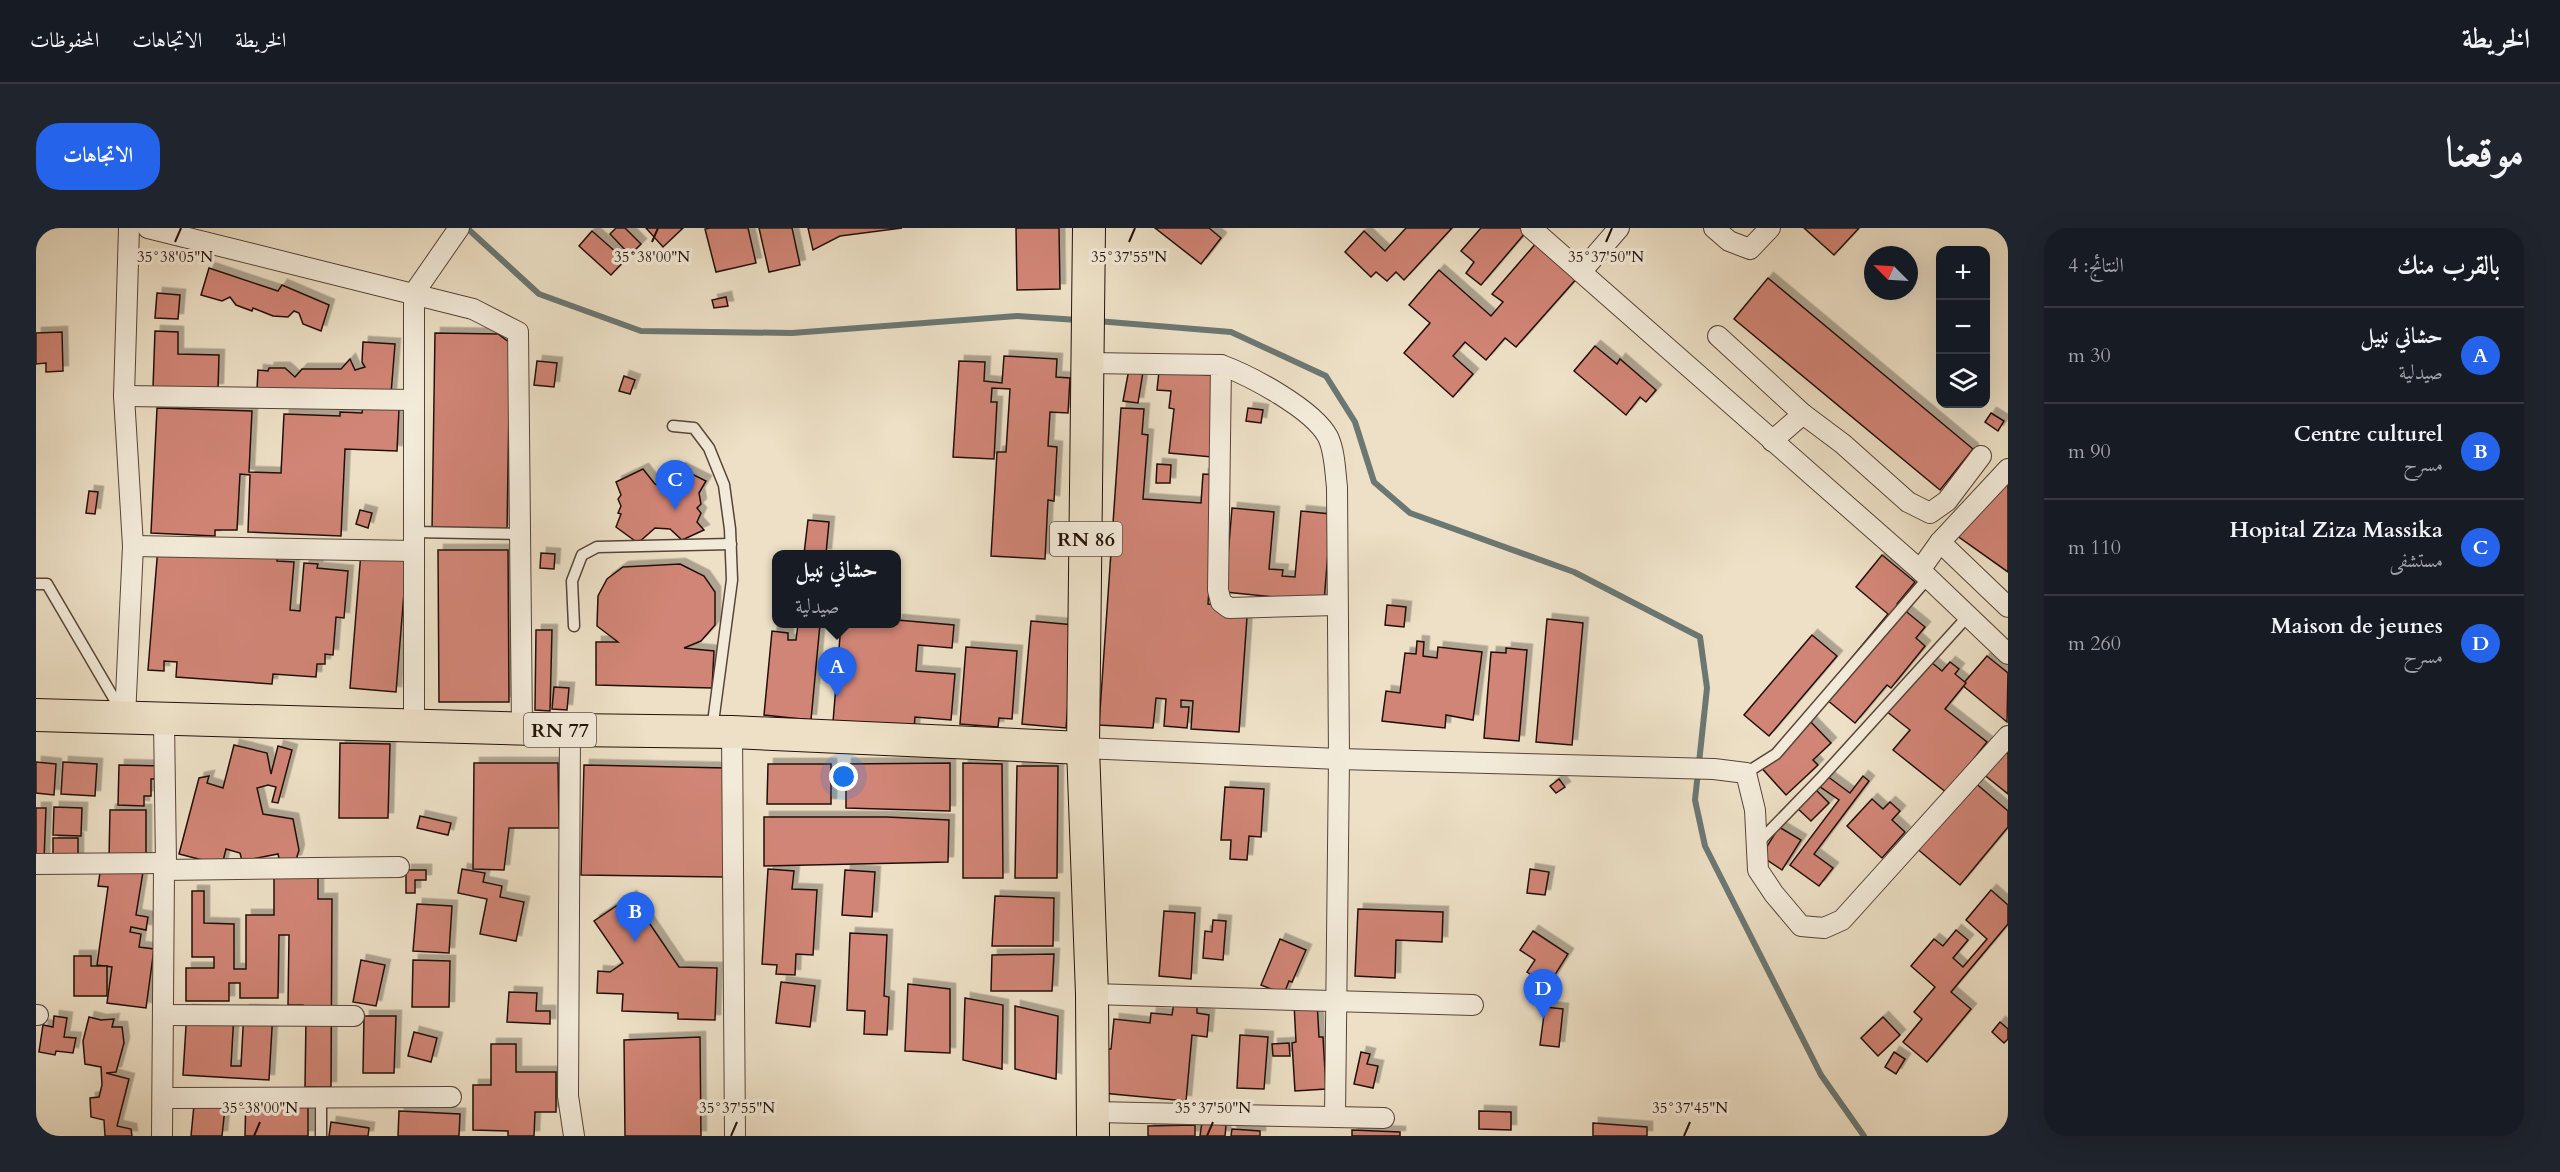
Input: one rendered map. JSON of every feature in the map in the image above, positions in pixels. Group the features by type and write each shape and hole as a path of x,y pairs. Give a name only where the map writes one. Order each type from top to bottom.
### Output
{"main road":[{"name":"RN 86","path":"1089,228 1083,748 1092,994 1093,1124"},
{"name":"RN 77","path":"36,716 722,732 1083,748"}],"street":[{"path":"125,717 133,546 124,396 129,228"},
{"path":"148,228 473,309 518,332 522,729"},
{"path":"1531,228 1924,574 2008,654"},
{"path":"1581,272 1619,228"},
{"path":"1714,228 1729,241 1750,249 1770,228"},
{"path":"414,726 414,293 456,232"},
{"path":"1718,336 1803,414 1843,444 1908,502 1930,513 1947,501 1981,456"},
{"path":"1089,363 1221,365 1248,375 1312,417 1328,437 1334,458 1337,487 1336,604 1339,759 1334,1001 1335,1117"},
{"path":"1221,365 1218,590 1221,602 1228,608 1336,604"},
{"path":"124,396 414,400"},
{"path":"1772,441 1803,414"},
{"path":"1924,574 1940,542 2008,469"},
{"path":"133,546 414,542"},
{"path":"1940,542 2007,604 1974,621"},
{"path":"162,1136 164,720"},
{"path":"570,730 568,1096 574,1136"},
{"path":"722,732 735,1136"},
{"path":"1083,748 1339,759 1667,767 1746,773 1755,810 1758,870 1774,894 1801,926 1824,928 1842,920 2008,736"},
{"path":"36,864 165,867 399,867"},
{"path":"1092,994 1473,1005"},
{"path":"163,1015 354,1016"},
{"path":"163,1098 451,1097"},
{"path":"1093,1124 1335,1117 1384,1118"}],"lane":[{"path":"673,426 694,428 709,448 724,485 731,544 732,580 722,732"},
{"path":"414,542 520,534"},
{"path":"574,626 572,581 582,555 597,547 731,544"},
{"path":"1746,773 1776,753 1924,574"},
{"path":"36,584 47,584 125,717"},
{"path":"1756,845 1974,621"},
{"path":"321,1096 321,1136"}],"building":[{"path":"616,228 625,228 641,244 630,255 610,234"},
{"path":"646,228 683,228 663,247"},
{"path":"748,228 756,263 716,272 705,229"},
{"path":"759,228 792,228 800,265 769,272"},
{"path":"808,228 902,228 840,236 813,250"},
{"path":"1016,228 1059,228 1060,289 1017,290"},
{"path":"1155,228 1209,228 1221,238 1201,264"},
{"path":"1406,228 1452,228 1404,280 1396,272 1387,281 1376,272 1371,277 1345,252 1364,231 1385,251"},
{"path":"1481,228 1521,228 1526,232 1481,285 1466,273 1474,262 1461,251"},
{"path":"1804,228 1859,228 1834,255"},
{"path":"592,231 625,260 611,275 579,246"},
{"path":"1538,241 1578,277 1516,347 1505,338 1486,360 1465,342 1453,356 1473,374 1453,397 1404,353 1430,323 1409,305 1439,270 1491,316 1503,302 1492,294"},
{"path":"209,268 278,291 282,285 329,305 321,331 303,324 299,313 294,311 288,317 273,316 253,308 252,311 236,305 230,297 222,301 201,295"},
{"path":"1768,278 1973,449 1940,490 1734,319"},
{"path":"157,293 180,295 178,319 155,318"},
{"path":"726,297 728,306 714,308 712,300"},
{"path":"155,331 178,332 178,354 219,355 218,389 153,388"},
{"path":"62,332 63,371 46,372 46,363 36,364 36,333"},
{"path":"435,333 498,334 510,343 507,531 432,530"},
{"path":"363,342 395,344 391,394 257,390 258,370 285,368 295,377 302,369 341,369 350,359 355,370 365,367 362,362"},
{"path":"1595,346 1617,364 1620,359 1656,390 1646,402 1640,397 1626,415 1574,371"},
{"path":"1004,356 1057,359 1056,377 1070,378 1068,413 1050,412 1048,446 1057,447 1054,501 1048,500 1045,559 991,556 997,452 1006,452 1010,389 992,388 991,402 997,402 994,459 953,457 959,361 985,362 984,381 1002,383"},
{"path":"537,361 557,363 554,387 534,385"},
{"path":"1129,369 1143,372 1138,403 1123,401"},
{"path":"1159,371 1220,376 1212,457 1169,453 1174,409 1169,408 1171,391 1157,390"},
{"path":"624,376 635,380 630,394 619,391"},
{"path":"363,407 399,409 397,451 345,449 341,536 248,532 250,475 240,474 237,530 215,530 215,536 151,533 157,408 252,411 249,472 281,473 284,414 340,416 340,412 362,413"},
{"path":"1121,408 1144,409 1142,434 1148,435 1143,499 1201,503 1203,474 1217,475 1208,604 1230,606 1229,616 1247,617 1239,732 1191,729 1193,701 1181,700 1181,707 1189,707 1187,728 1164,726 1166,699 1156,698 1153,728 1099,725"},
{"path":"1248,408 1263,410 1261,423 1246,421"},
{"path":"1991,413 2004,421 1998,431 1985,422"},
{"path":"2008,461 2008,572 1956,535"},
{"path":"1157,464 1171,465 1170,483 1156,483"},
{"path":"680,468 706,481 699,493 701,504 697,508 701,513 697,522 704,530 682,540 670,529 655,528 638,543 616,527 621,514 618,513 621,506 618,499 621,495 616,482 643,469 655,484 667,488"},
{"path":"89,491 98,492 95,514 86,513"},
{"path":"1232,508 1274,512 1269,569 1283,570 1282,576 1295,577 1301,511 1331,514 1324,602 1225,592"},
{"path":"360,510 372,513 368,528 356,524"},
{"path":"808,520 829,522 826,550 804,550"},
{"path":"158,547 277,556 277,561 294,562 290,610 300,611 304,563 318,564 317,568 348,571 344,618 336,617 333,655 325,654 325,664 317,664 316,677 273,674 272,684 176,677 177,662 164,661 164,671 148,670"},
{"path":"438,550 508,550 509,702 439,702"},
{"path":"361,552 407,555 396,692 350,688"},
{"path":"541,553 555,554 554,569 540,568"},
{"path":"1882,555 1915,582 1897,604 1925,627 1916,638 1925,646 1891,688 1887,685 1855,723 1821,695 1888,614 1856,587"},
{"path":"680,564 704,576 715,592 715,625 701,641 684,648 714,651 712,688 596,685 596,642 618,642 597,626 598,596 607,579 623,567"},
{"path":"1387,605 1406,607 1404,627 1385,625"},
{"path":"1547,619 1583,623 1572,745 1536,742"},
{"path":"901,620 954,625 952,648 918,645 916,671 955,674 951,720 915,717 914,729 833,722 841,628 901,628"},
{"path":"1031,621 1075,625 1066,728 1022,724"},
{"path":"798,628 820,628 811,720 764,715 772,631 788,633 788,640 796,640"},
{"path":"536,630 552,630 550,711 535,710"},
{"path":"1812,635 1837,656 1769,736 1744,715"},
{"path":"1417,641 1424,642 1423,656 1437,658 1438,647 1482,652 1473,720 1446,715 1445,728 1382,721 1386,691 1400,693 1405,653 1416,654"},
{"path":"966,647 1017,651 1012,719 999,718 998,727 960,724"},
{"path":"1506,648 1527,650 1519,741 1484,738 1491,652 1506,653"},
{"path":"1987,656 2008,673 2007,722 1962,685"},
{"path":"1931,662 1942,671 1950,662 1959,669 1955,674 1966,683 1945,709 1987,742 1947,793 1893,750 1910,730 1886,711"},
{"path":"554,687 569,688 567,710 552,709"},
{"path":"1807,718 1831,743 1813,760 1818,765 1786,795 1758,764"},
{"path":"340,743 390,744 388,818 339,818"},
{"path":"234,745 267,753 271,774 278,746 292,750 278,803 272,802 276,787 268,785 257,788 263,814 293,819 299,850 296,860 280,863 278,854 242,861 240,853 226,849 222,865 179,854 199,778 209,776 207,783 223,788"},
{"path":"1997,745 2008,754 2008,794 1977,769"},
{"path":"36,762 56,764 54,795 36,793"},
{"path":"63,762 97,764 95,796 61,794"},
{"path":"474,763 558,763 559,828 509,828 504,870 473,869"},
{"path":"950,763 950,811 846,808 846,764"},
{"path":"963,763 1002,764 1003,878 963,878"},
{"path":"768,764 831,764 831,804 767,804"},
{"path":"119,765 162,766 162,779 151,779 151,796 144,796 144,806 118,805"},
{"path":"584,765 726,768 724,877 581,875"},
{"path":"1017,766 1058,766 1057,878 1015,878"},
{"path":"1827,776 1850,793 1863,776 1869,781 1814,854 1833,868 1819,886 1790,865 1839,800 1819,786"},
{"path":"1559,779 1565,787 1556,793 1550,786"},
{"path":"1973,781 2008,811 2008,827 1960,885 1915,847"},
{"path":"1225,787 1264,789 1261,837 1249,836 1247,860 1230,859 1231,840 1221,840"},
{"path":"1813,787 1829,803 1811,821 1795,806"},
{"path":"1872,799 1883,809 1890,802 1900,811 1892,820 1905,832 1882,858 1847,826"},
{"path":"54,807 82,808 81,836 53,835"},
{"path":"36,808 46,808 44,860 36,859"},
{"path":"110,810 146,810 146,860 109,859"},
{"path":"420,816 451,823 448,835 417,828"},
{"path":"764,817 887,817 949,820 948,862 764,866"},
{"path":"1779,827 1801,840 1782,870 1761,856"},
{"path":"53,838 78,838 78,862 53,862"},
{"path":"101,866 143,872 136,915 148,917 146,930 131,927 130,932 141,934 139,947 154,949 146,1008 107,1003 112,967 97,965 108,887 98,886"},
{"path":"462,869 485,873 483,882 502,886 500,897 524,902 516,941 480,934 487,899 458,893"},
{"path":"768,869 794,871 792,889 817,890 813,955 796,954 795,975 776,974 777,965 762,964"},
{"path":"1530,869 1549,872 1545,895 1527,893"},
{"path":"406,870 426,870 426,880 415,880 415,893 406,893"},
{"path":"845,870 875,872 872,917 842,915"},
{"path":"274,871 318,871 318,899 332,899 331,1087 305,1087 306,1018 303,1018 303,1005 288,1005 289,935 279,935 278,998 240,998 240,983 229,983 229,1001 186,1001 186,968 214,968 214,957 192,957 192,891 204,891 204,923 234,924 234,969 246,969 246,915 274,915"},
{"path":"1991,890 2008,905 2008,924 1951,992 1971,1009 1927,1062 1903,1042 1922,1019 1914,1012 1935,987 1911,966 1934,939 1943,946 1956,930 1968,940 1953,958 1963,967 1987,939 1966,920"},
{"path":"631,896 679,967 717,968 715,1020 678,1019 678,1013 622,1011 623,994 597,993 598,971 610,972 623,963 594,921"},
{"path":"995,896 1054,898 1053,946 992,946"},
{"path":"417,904 452,906 449,953 413,951"},
{"path":"1358,909 1443,912 1442,942 1396,940 1395,978 1355,976"},
{"path":"1164,911 1195,913 1191,979 1159,976"},
{"path":"1213,920 1226,921 1223,960 1203,958 1205,931 1212,932"},
{"path":"1533,931 1568,954 1548,986 1527,972 1535,960 1520,950"},
{"path":"850,933 887,935 884,996 889,997 887,1035 864,1034 865,1011 847,1010"},
{"path":"1280,939 1306,950 1284,994 1261,985"},
{"path":"1054,954 1052,991 991,991 992,955"},
{"path":"74,956 91,956 91,966 107,966 107,996 74,996"},
{"path":"361,960 385,965 376,1006 353,1002"},
{"path":"413,960 450,961 449,1007 412,1007"},
{"path":"781,982 815,986 810,1027 776,1023"},
{"path":"908,984 950,989 950,1053 905,1051"},
{"path":"509,992 537,993 536,1011 550,1011 550,1024 507,1022"},
{"path":"965,998 1003,1005 1002,1069 963,1060"},
{"path":"1317,1001 1319,1037 1323,1037 1326,1089 1295,1091 1292,1043 1296,1042 1294,1003"},
{"path":"1174,1002 1197,1004 1197,1013 1209,1015 1207,1037 1192,1035 1186,1101 1102,1093 1107,1049 1111,1049 1114,1019 1150,1023 1151,1013 1172,1015"},
{"path":"1015,1006 1058,1016 1056,1079 1015,1069"},
{"path":"1545,1007 1563,1009 1559,1047 1540,1045"},
{"path":"187,1010 234,1013 231,1066 241,1066 244,1010 273,1011 269,1080 183,1075"},
{"path":"54,1016 67,1018 64,1037 76,1038 73,1053 56,1051 55,1055 39,1052 43,1025 53,1027"},
{"path":"364,1016 396,1016 394,1073 363,1073"},
{"path":"89,1017 101,1020 114,1019 112,1027 122,1027 124,1043 116,1072 106,1073 129,1079 117,1126 131,1129 132,1136 105,1136 104,1120 91,1117 90,1098 99,1097 102,1085 101,1067 85,1064 83,1041"},
{"path":"1883,1017 1900,1035 1878,1056 1861,1038"},
{"path":"2000,1022 2008,1029 2008,1039 2004,1043 1992,1032"},
{"path":"414,1032 437,1038 431,1062 408,1056"},
{"path":"1240,1035 1268,1037 1264,1089 1237,1088"},
{"path":"700,1037 701,1136 625,1136 624,1040"},
{"path":"1289,1043 1290,1056 1273,1056 1272,1044"},
{"path":"491,1044 516,1044 516,1072 556,1072 556,1112 535,1112 534,1136 508,1136 508,1131 473,1130 473,1085 491,1085"},
{"path":"1361,1052 1370,1054 1367,1064 1378,1066 1373,1088 1354,1084"},
{"path":"1894,1052 1905,1059 1896,1074 1885,1067"},
{"path":"246,1095 308,1096 308,1136 245,1136"},
{"path":"194,1105 225,1108 222,1136 191,1136"},
{"path":"399,1111 460,1114 459,1136 398,1136"},
{"path":"1479,1111 1511,1112 1511,1130 1479,1129"},
{"path":"331,1122 369,1128 368,1136 329,1136"},
{"path":"1202,1122 1226,1125 1225,1136 1200,1136"},
{"path":"1593,1123 1647,1127 1647,1136 1593,1136"},
{"path":"1195,1125 1195,1136 1148,1136 1148,1126"},
{"path":"1232,1129 1260,1131 1260,1136 1231,1136"},
{"path":"1352,1130 1400,1132 1400,1136 1352,1136"}],"waterway":[{"path":"467,228 539,294 641,331 792,333 1017,316 1078,320"},
{"path":"1097,321 1231,332 1326,376 1355,422 1374,482 1410,513 1574,572 1700,637 1707,688 1695,800 1705,846 1821,1075 1864,1136"}],"place":[{"name":"Hopital Ziza Massika","path":"675,510"},
{"name":"حشاني نبيل","path":"837,697"},
{"name":"Centre culturel","path":"635,942"},
{"name":"Maison de jeunes","path":"1543,1019"}]}
